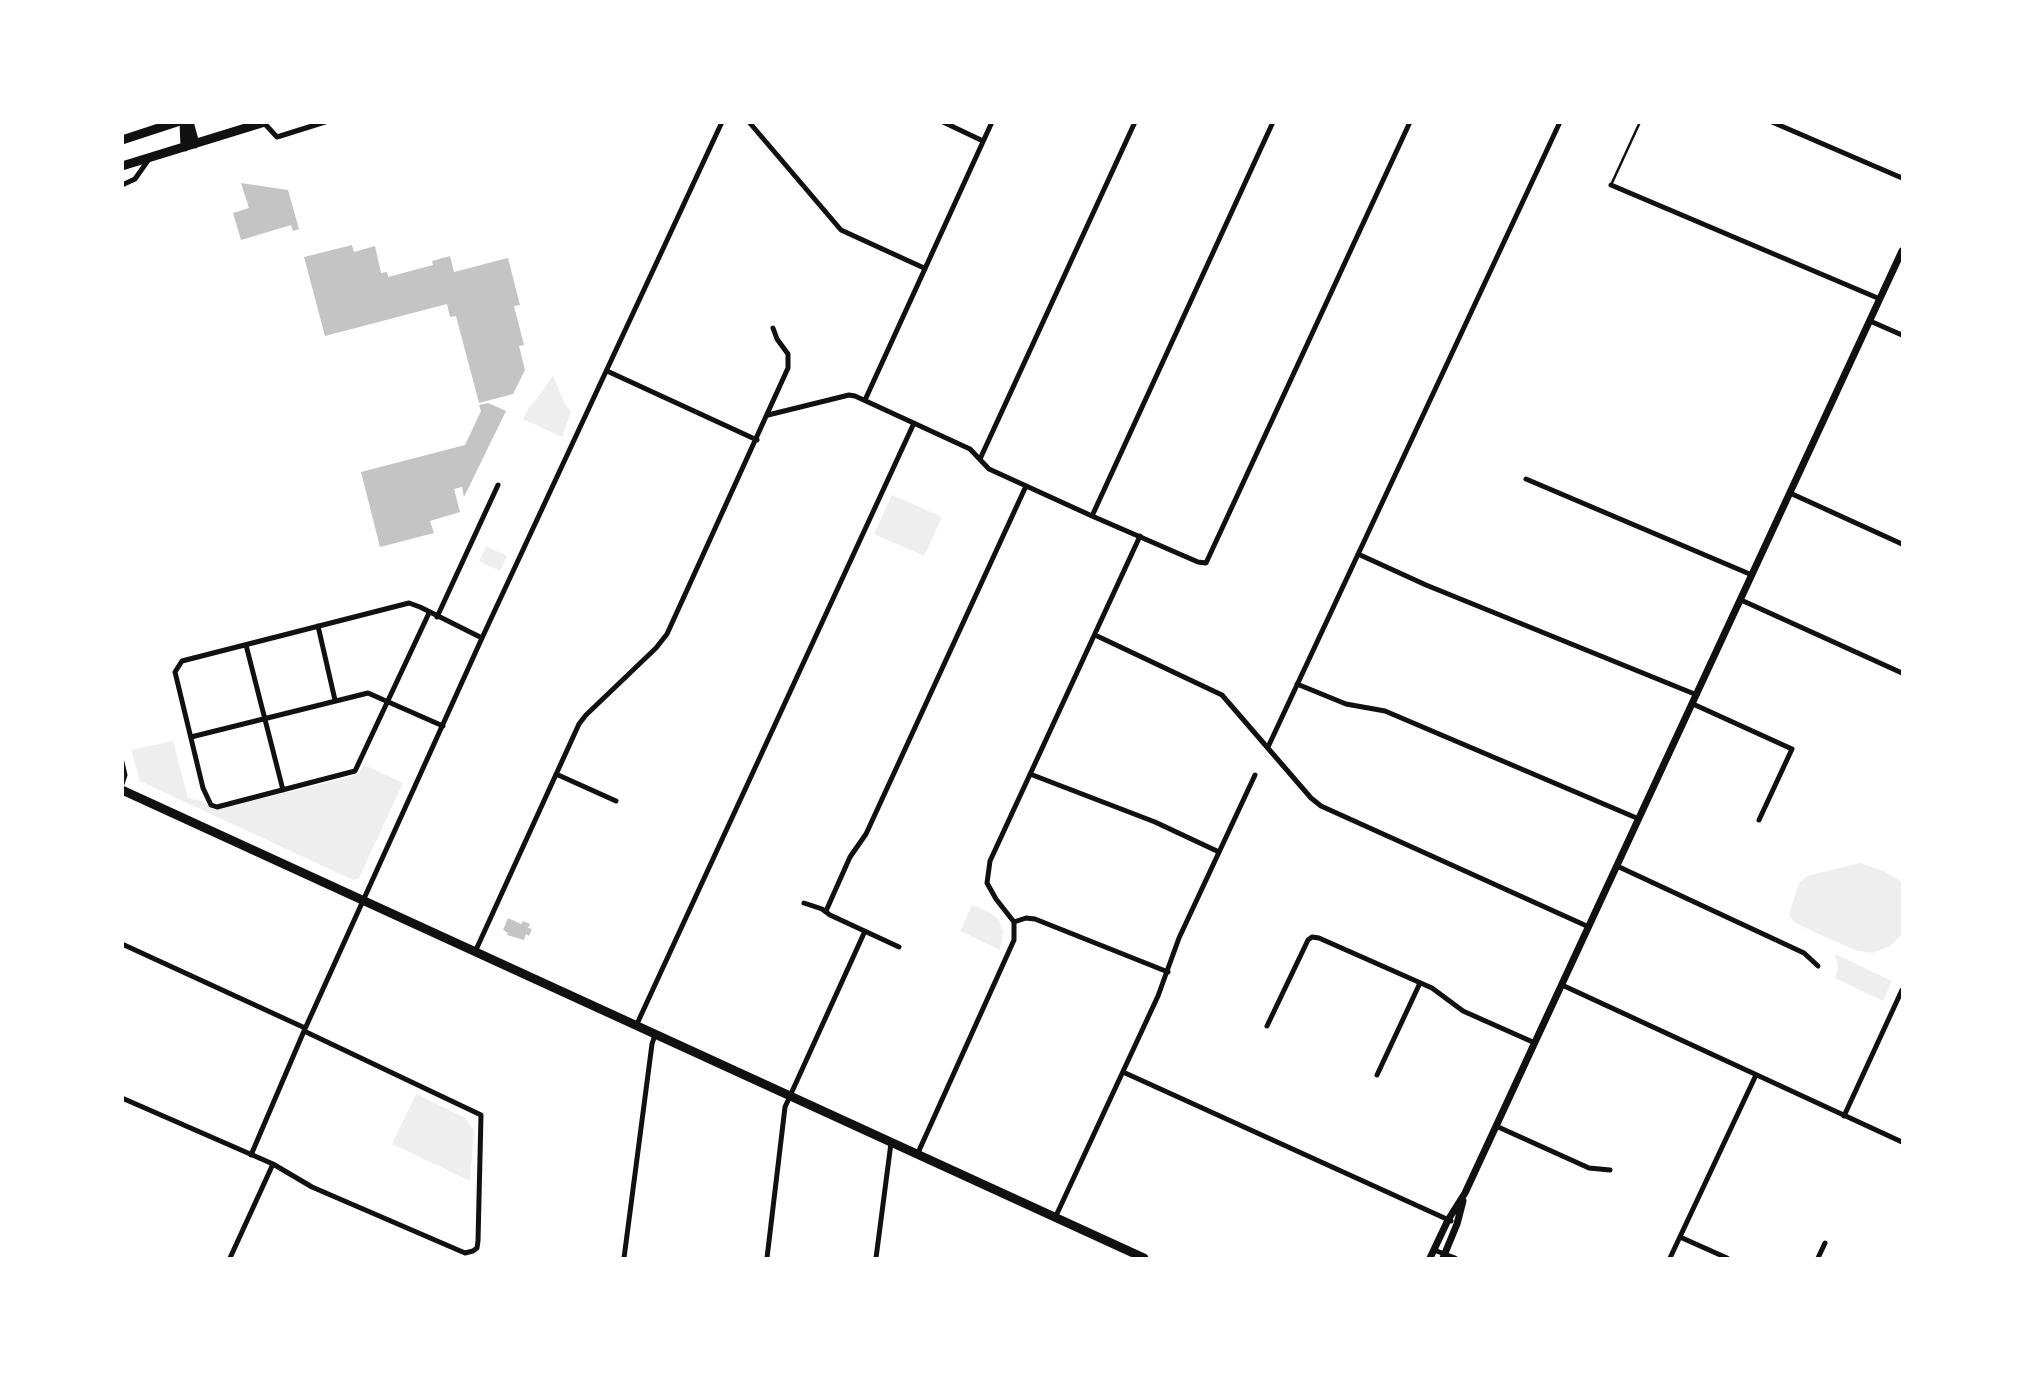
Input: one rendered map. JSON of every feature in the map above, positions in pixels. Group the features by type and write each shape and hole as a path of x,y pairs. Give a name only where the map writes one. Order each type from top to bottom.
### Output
{"highway":[{"path":"122,140 177,122"},
{"path":"187,122 195,144"},
{"path":"185,147 187,122"},
{"path":"122,166 265,123"},
{"path":"126,792 1144,1258"}],"main road":[{"path":"1430,1258 1448,1220 1465,1193 1902,251"},
{"path":"1444,1256 1457,1224 1465,1193"}],"street":[{"path":"265,123 277,137 324,122"},
{"path":"251,1155 304,1029 482,638 722,122"},
{"path":"749,122 841,230 924,268"},
{"path":"943,122 984,141"},
{"path":"865,400 992,122"},
{"path":"980,459 1135,122"},
{"path":"1092,516 1273,122"},
{"path":"768,415 849,395 865,400 970,449 989,469 1092,516 1206,563 1410,122"},
{"path":"1268,747 1560,122"},
{"path":"1773,122 1902,178"},
{"path":"122,185 135,179 151,157"},
{"path":"1611,185 1880,299"},
{"path":"1870,321 1902,335"},
{"path":"475,952 582,719 664,639 790,363 788,354 773,328"},
{"path":"607,370 757,440"},
{"path":"636,1026 914,423"},
{"path":"1526,479 1752,575"},
{"path":"438,617 498,485"},
{"path":"826,911 850,857 866,834 1026,486"},
{"path":"1790,493 1902,544"},
{"path":"917,1155 1015,935 1014,922 989,888 987,874 990,861 1140,536"},
{"path":"1358,554 1426,585 1697,695"},
{"path":"1741,600 1902,673"},
{"path":"429,613 355,771 217,807 208,802 175,672 182,661 409,603 482,638"},
{"path":"318,626 335,701"},
{"path":"1095,635 1222,695 1311,799 1321,806 1589,927"},
{"path":"246,645 283,790"},
{"path":"1297,684 1346,704 1385,711 1639,819"},
{"path":"191,737 368,693 443,726"},
{"path":"1693,704 1792,749 1759,820"},
{"path":"122,762 125,772 122,784"},
{"path":"556,774 616,801"},
{"path":"1030,774 1155,822 1219,852"},
{"path":"1055,1219 1168,972 1179,938 1255,775"},
{"path":"1617,866 1804,953 1818,966"},
{"path":"804,903 899,947"},
{"path":"1014,922 1026,918 1035,919 1168,972"},
{"path":"767,1258 784,1110 865,931"},
{"path":"1267,1026 1308,940 1312,937 1432,988 1463,1011 1535,1043"},
{"path":"122,944 481,1115 477,1248 465,1252 312,1187 273,1164 122,1098"},
{"path":"1377,1075 1420,983"},
{"path":"1562,985 1902,1142"},
{"path":"1844,1115 1902,990"},
{"path":"624,1258 655,1035"},
{"path":"1123,1072 1457,1224"},
{"path":"1670,1258 1756,1075"},
{"path":"1496,1126 1589,1168 1610,1170"},
{"path":"876,1258 891,1143"},
{"path":"230,1258 273,1164"},
{"path":"1680,1237 1727,1258"},
{"path":"1818,1258 1825,1243"},
{"path":"1434,1250 1455,1258"}],"lane":[{"path":"1611,185 1640,122"}],"shaded area":[{"path":"553,376 571,412 562,437 523,419"},
{"path":"892,495 942,517 924,556 874,534"},
{"path":"486,546 507,556 500,571 479,561"},
{"path":"173,741 188,798 202,801 214,810 351,777 359,773 364,765 403,783 359,878 353,880 140,781 131,750"},
{"path":"1860,863 1884,871 1902,882 1902,935 1890,946 1872,953 1855,950 1812,931 1794,922 1789,914 1799,883 1807,876"},
{"path":"972,905 999,920 1003,932 1000,950 960,931"},
{"path":"1835,954 1892,981 1883,1001 1835,978 1838,967"},
{"path":"416,1094 465,1118 474,1131 470,1181 392,1144"}],"building":[{"path":"241,183 288,190 299,229 293,231 291,225 241,240 233,213 249,208"},
{"path":"352,245 354,252 375,246 381,273 387,272 388,277 433,265 432,261 450,256 454,272 508,258 520,305 514,306 524,345 519,346 525,370 513,394 479,403 456,316 450,317 447,304 325,336 304,257"},
{"path":"488,403 506,411 464,497 462,487 454,489 460,512 430,521 434,533 380,547 361,472 465,445 481,411 479,405"},
{"path":"508,918 521,924 523,921 530,924 528,928 532,929 529,936 526,934 524,940 507,935 503,930"}]}
